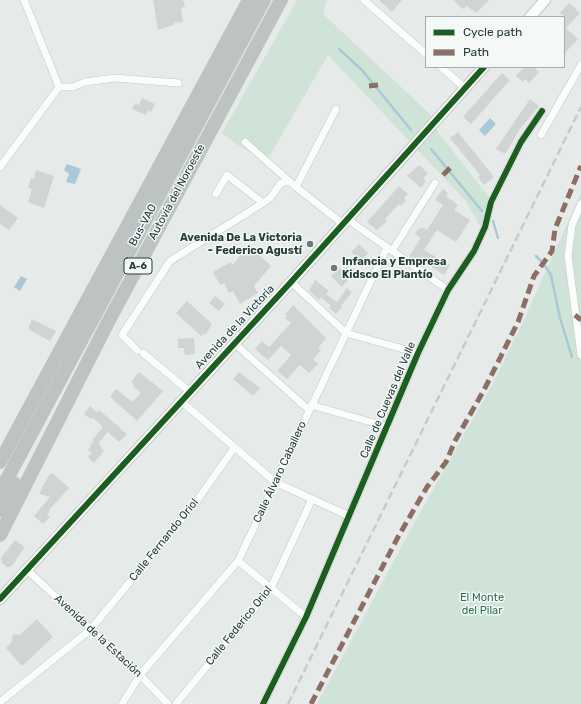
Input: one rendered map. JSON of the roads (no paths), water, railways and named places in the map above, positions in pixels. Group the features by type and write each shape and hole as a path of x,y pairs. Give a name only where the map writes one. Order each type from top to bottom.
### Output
{"highway":[{"name":"A-6","path":"0,462 249,0"},
{"name":"Bus-VAO","path":"0,492 264,0"},
{"name":"Autovía del Noroeste","path":"0,535 107,324 281,0"},
{"path":"0,510 60,393 94,317"}],"street":[{"path":"24,0 58,87"},
{"path":"364,0 425,53"},
{"path":"531,16 545,0"},
{"path":"541,135 581,65"},
{"path":"442,68 465,88"},
{"name":"Avenida de la Victoria","path":"0,599 189,391 291,282 483,68"},
{"path":"58,87 73,87 85,82 115,78 178,83"},
{"path":"0,167 58,87"},
{"path":"296,187 336,109"},
{"name":"Calle de Cuevas del Valle","path":"262,704 306,617 418,354 448,290 474,252 485,227 491,202 521,142 542,111"},
{"path":"245,142 296,187 345,222 389,249 448,290"},
{"path":"216,194 227,175 263,203"},
{"path":"189,391 140,352 122,335 170,261 263,203 270,198 281,183 289,181"},
{"name":"Calle Álvaro Caballero","path":"122,704 140,675 238,561 310,407 389,249 435,184"},
{"path":"581,204 572,225 568,256 581,355"},
{"path":"291,282 346,333 418,354"},
{"path":"234,343 310,407 388,427"},
{"path":"181,401 275,482 349,516"},
{"name":"Calle Fernando Oriol","path":"0,702 90,630 196,502 234,448"},
{"name":"Calle Federico Oriol","path":"176,704 271,588 312,499"},
{"path":"238,561 306,617"},
{"name":"Avenida de la Estación","path":"26,570 140,675 168,704"}],"water":[{"path":"490,118 496,124 485,136 479,130"},
{"path":"67,164 81,169 75,184 66,182 69,174 64,170"},
{"path":"21,276 27,279 20,291 14,287"}],"waterway":[{"path":"339,49 362,70 411,130"},
{"path":"431,149 482,211"},
{"path":"493,221 498,238"},
{"path":"536,256 551,275 560,318 572,357"}],"railway":[{"path":"288,704 581,107"}],"place":[{"name":"Avenida De La Victoria - Federico Agustí","path":"310,244"},
{"name":"Infancia y Empresa Kidsco El Plantío","path":"334,268"}],"park label":[{"name":"El Monte del Pilar","path":"482,604"}]}
